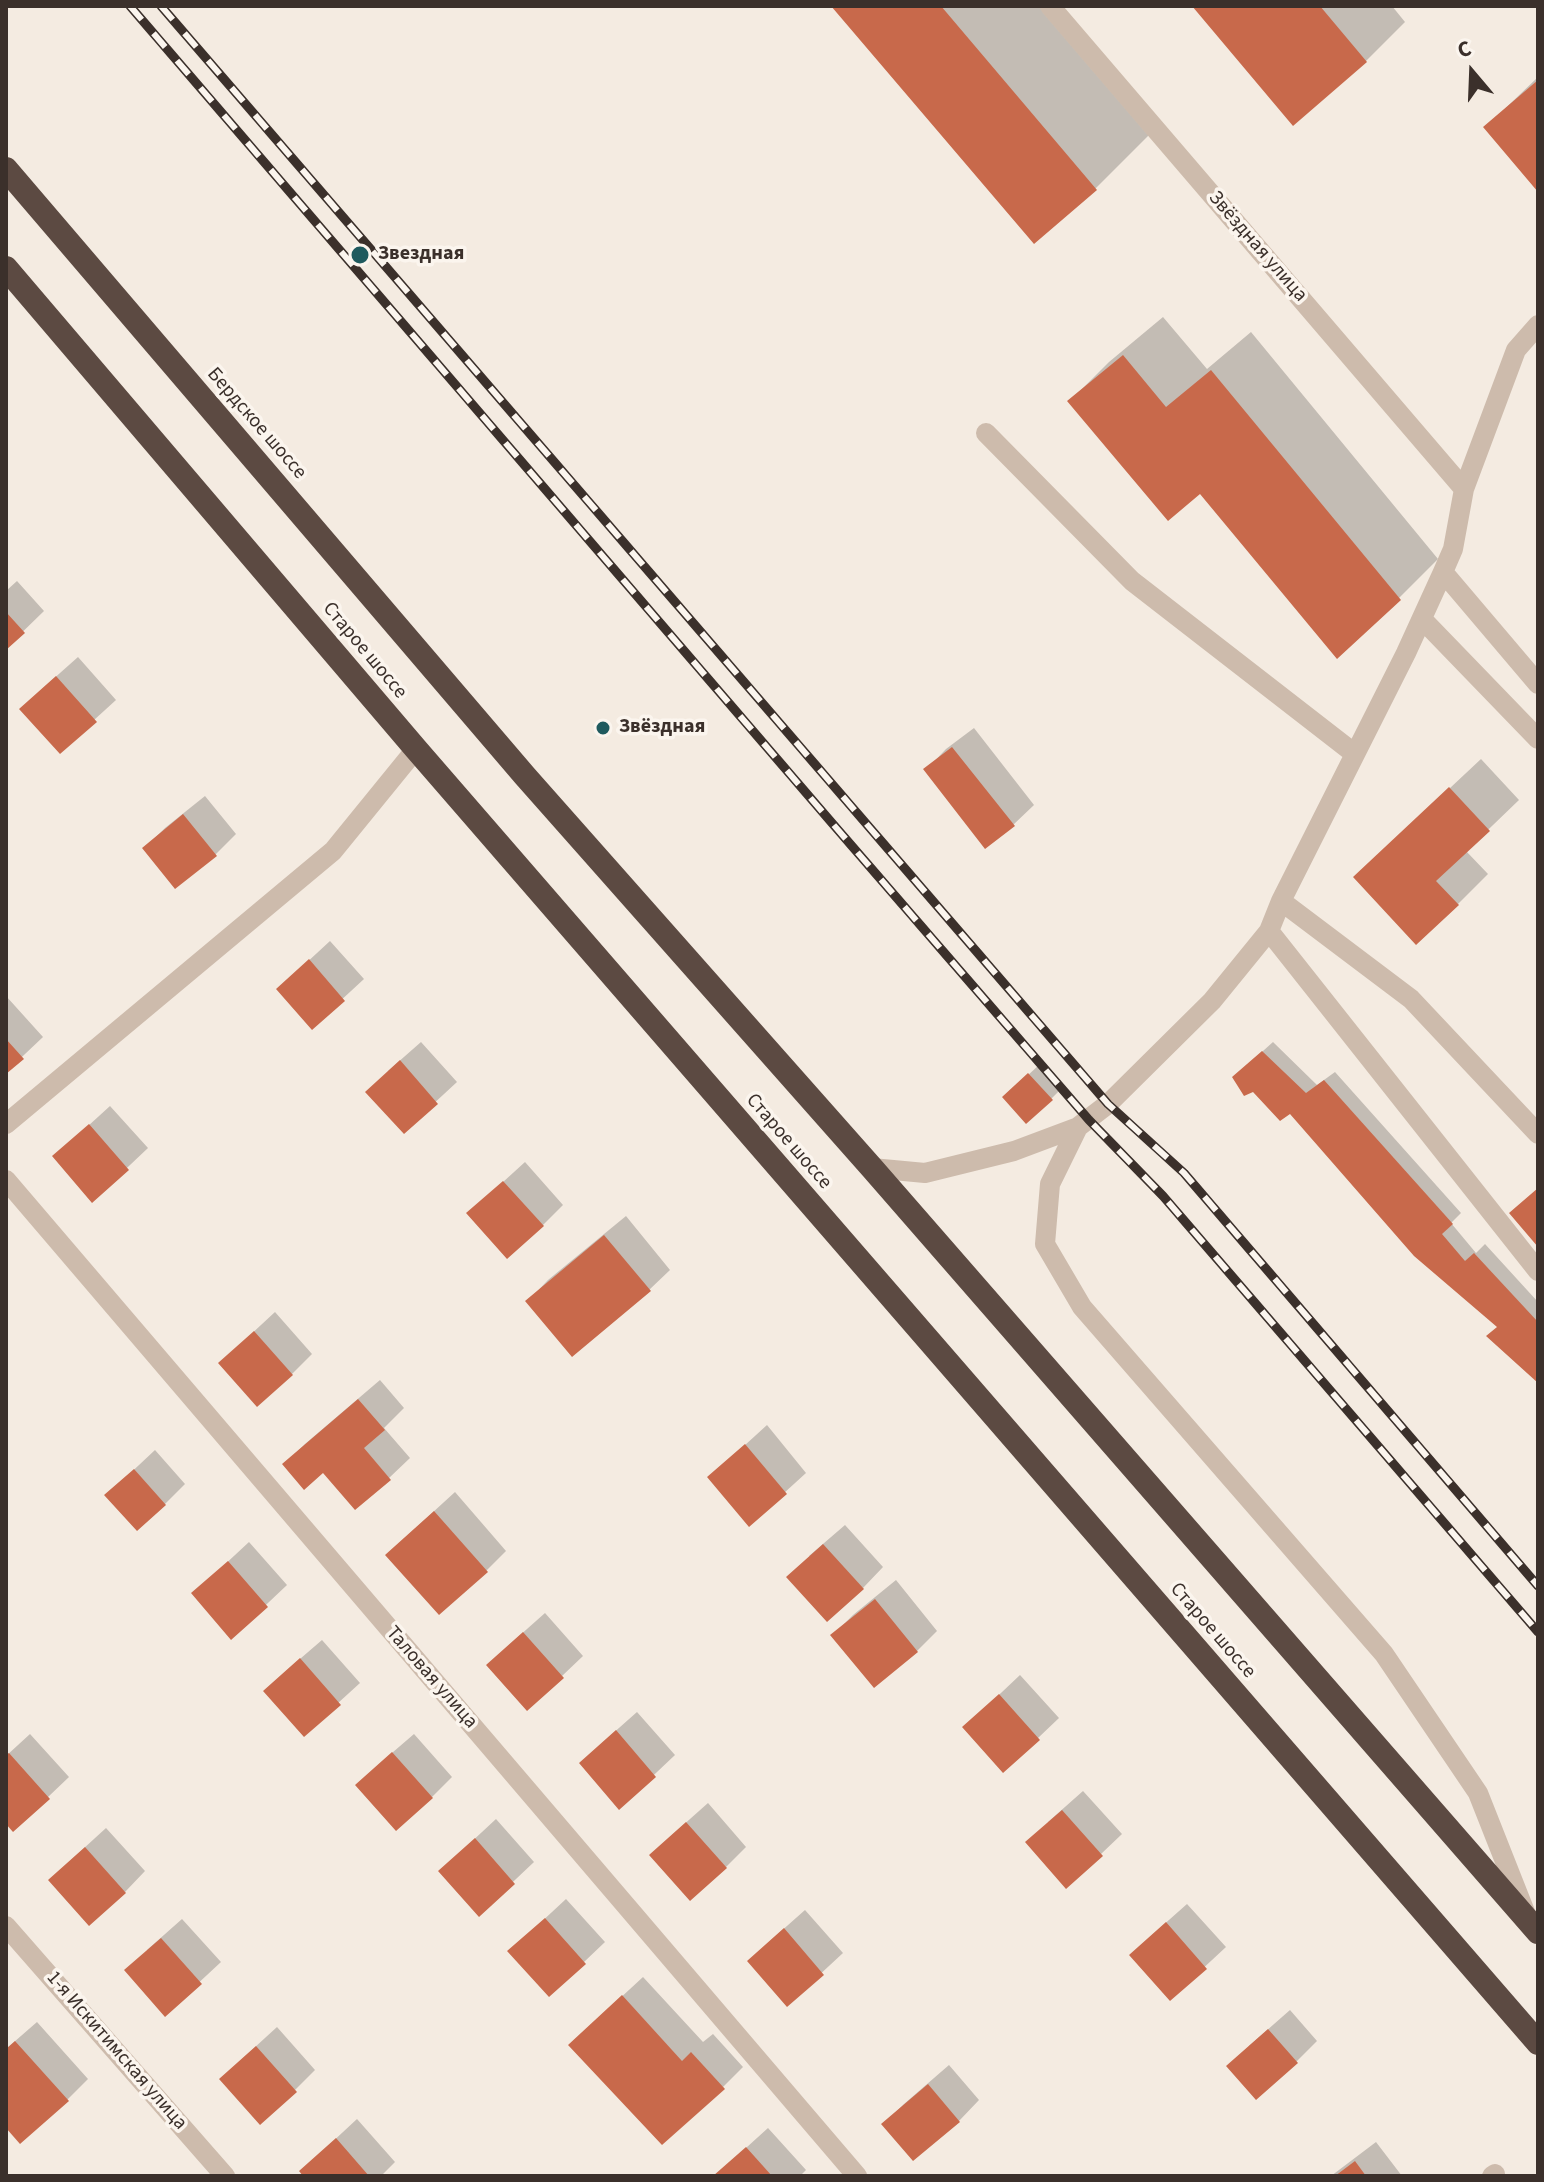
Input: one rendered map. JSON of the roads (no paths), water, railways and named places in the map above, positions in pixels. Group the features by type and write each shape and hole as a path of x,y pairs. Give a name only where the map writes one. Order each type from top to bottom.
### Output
{"highway":[{"name":"Бердское шоссе","path":"6,169 469,709 872,1168"},
{"name":"Старое шоссе","path":"6,268 416,749 1538,2043"},
{"path":"872,1168 1533,1926"}],"street":[{"name":"Звёздная улица","path":"1050,6 1464,489"},
{"path":"872,1168 925,1173 1014,1151 1078,1127 1108,1104 1212,1001 1269,931 1443,572 1453,549 1464,489 1516,350 1538,325"},
{"path":"986,433 1132,581 1355,754"},
{"path":"1443,572 1538,684"},
{"path":"1422,619 1538,739"},
{"path":"6,1124 333,851 416,749"},
{"path":"1281,901 1411,999 1538,1134"},
{"path":"1269,931 1538,1271"},
{"path":"1078,1127 1050,1184 1045,1244 1082,1307 1384,1654 1478,1793 1533,1926"},
{"name":"Таловая улица","path":"6,1180 857,2176"},
{"name":"1-я Искитимская улица","path":"6,1926 225,2176"}],"railway":[{"path":"130,6 1089,1120 1163,1196 1538,1632"},
{"path":"161,6 1108,1104 1184,1173 1538,1586"}],"place":[{"name":"Звездная","path":"360,255"},
{"name":"Звёздная","path":"603,728"}]}
